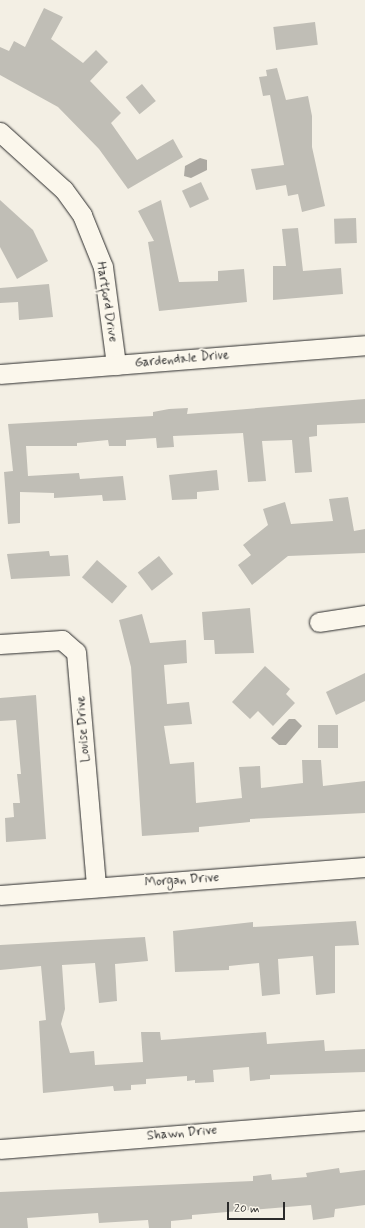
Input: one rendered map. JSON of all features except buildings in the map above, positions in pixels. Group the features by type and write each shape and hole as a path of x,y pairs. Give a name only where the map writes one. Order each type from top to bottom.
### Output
{"street":[{"name":"Hartford Drive","path":"0,132 59,185 82,215 103,267 116,365"},
{"name":"Gardendale Drive","path":"0,374 365,345"},
{"path":"320,622 365,615"},
{"name":"Louise Drive","path":"0,644 62,640 76,652 96,887"},
{"name":"Morgan Drive","path":"0,895 365,867"},
{"name":"Shawn Drive","path":"0,1149 365,1120"}],"shaded area":[{"path":"200,158 207,160 207,170 191,178 184,176 185,166"},
{"path":"289,719 295,719 302,726 286,745 279,745 271,738"}]}
